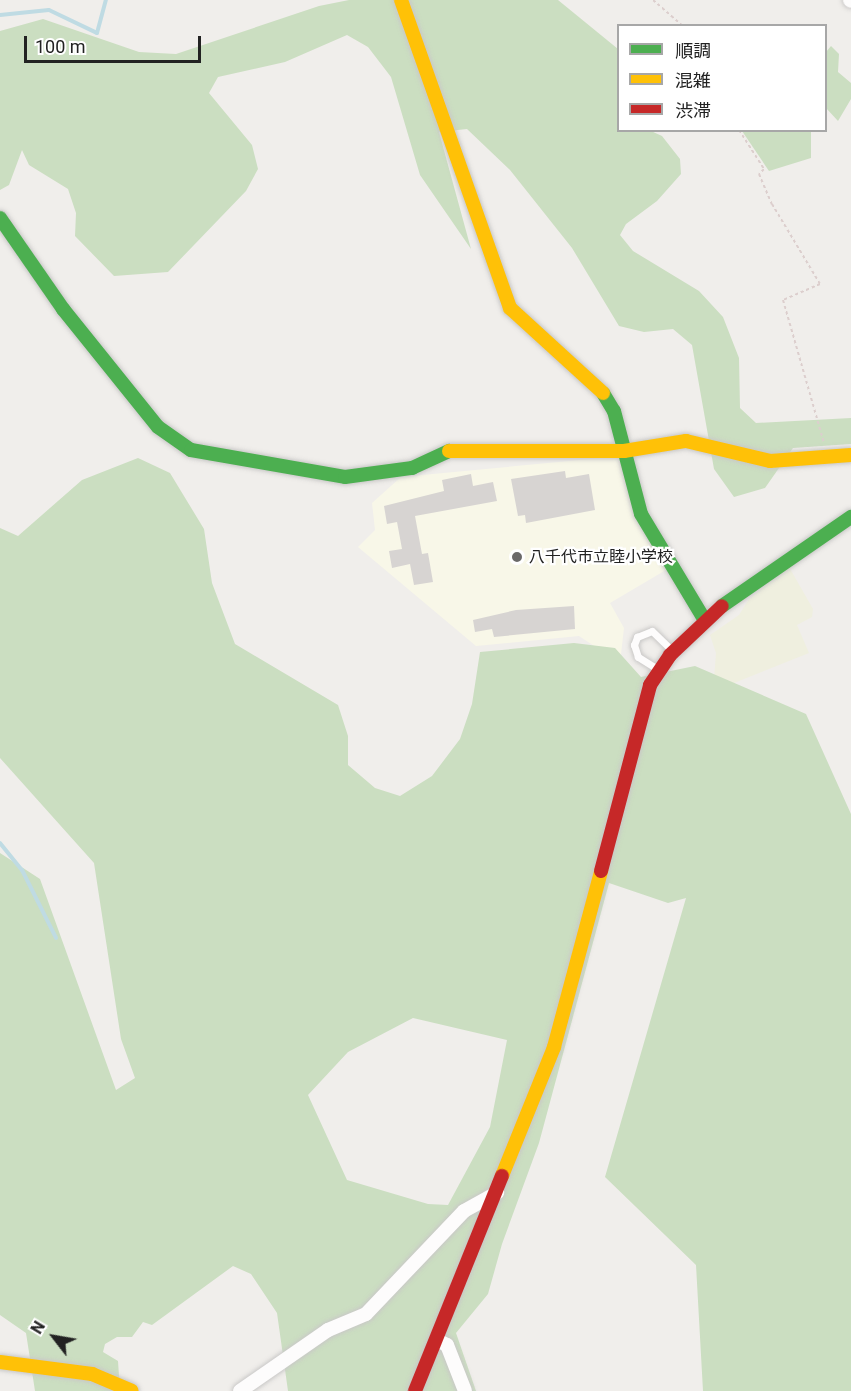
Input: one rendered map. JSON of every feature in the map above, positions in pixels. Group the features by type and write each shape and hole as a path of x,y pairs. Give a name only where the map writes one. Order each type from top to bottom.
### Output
{"street":[{"path":"401,0 510,308 605,395 624,451 640,514 704,619"},
{"path":"0,218 63,309 158,427 191,450 345,477 412,468 454,449 624,451 686,441 770,461 851,455"},
{"path":"415,1391 497,1193 554,1047 645,698 659,670 673,651 704,619 792,554 851,517"},
{"path":"240,1391 328,1330 366,1314 464,1211 497,1193"},
{"path":"437,1340 447,1345 465,1391"},
{"path":"0,1362 92,1374 132,1391"}],"lane":[{"path":"659,670 638,657 634,645 637,637 652,631 673,651"}],"path":[{"path":"653,0 681,24"},
{"path":"740,132 764,169 759,174 772,204 820,284 783,300 828,457"}],"shaded area":[{"name":"八千代市立睦小学校","path":"622,456 671,567 610,603 624,628 620,663 579,636 476,646 358,547 375,530 372,503 401,477"}],"green space":[{"path":"349,0 558,0 617,48 617,132 653,132 662,136 680,159 681,174 657,201 626,224 620,235 633,251 699,291 723,317 739,358 740,408 756,423 851,418 851,444 793,448 765,488 734,497 714,469 692,345 673,329 644,332 619,326 572,248 510,170 467,129 439,132 471,249 420,175 391,77 368,47 347,35 285,62 218,77 209,93 252,145 258,169 246,191 168,272 114,276 75,236 76,213 68,189 29,165 22,150 9,185 0,190 0,31 43,19 139,52 176,54 319,6"},
{"path":"831,46 839,54 838,72 851,83 851,99 838,121 827,109 827,51"},
{"path":"743,132 811,132 811,158 769,171"},
{"path":"138,458 170,473 204,529 212,583 235,644 338,705 348,736 348,765 375,788 400,796 432,776 460,739 472,704 480,652 574,643 615,648 641,677 695,666 806,714 851,814 851,1391 703,1391 696,1265 605,1177 686,898 668,903 609,883 539,1143 502,1244 488,1294 456,1333 476,1391 288,1391 277,1313 251,1274 233,1266 152,1325 143,1322 132,1337 117,1337 105,1344 103,1352 118,1361 120,1391 35,1391 26,1333 0,1315 0,853 40,879 116,1090 135,1078 121,1039 94,863 0,758 0,528 18,536 82,480","holes":["413,1018 507,1040 490,1127 448,1205 428,1204 347,1180 308,1095 348,1052"]},
{"path":"789,567 813,609 812,617 797,625 809,653 719,689 714,679 716,653 710,635 739,615 749,599"}],"building":[{"path":"565,471 566,478 589,474 595,510 526,523 525,515 518,516 511,479"},
{"path":"471,474 473,486 493,482 497,501 415,516 422,554 428,553 433,582 414,585 410,564 392,568 389,551 402,549 397,522 387,524 384,506 444,491 442,480"},
{"path":"574,606 575,629 494,637 492,629 475,632 473,620 516,610"}],"waterway":[{"path":"0,15 49,10 97,33 106,0"},
{"path":"0,843 22,870 56,938"}],"traffic: fast":[{"path":"0,218 63,309 158,427 191,450 345,477 412,468 449,451"},
{"path":"603,393 614,411 641,514 704,619"},
{"path":"722,606 851,517"}],"traffic: slow":[{"path":"401,0 510,308 603,393"},
{"path":"449,451 624,451 686,441 770,461 851,455"},
{"path":"502,1176 554,1047 601,871"},
{"path":"0,1362 92,1374 132,1391"}],"traffic: jam":[{"path":"601,871 650,685 670,655 722,606"},
{"path":"415,1391 502,1176"}],"place":[{"name":"八千代市立睦小学校","path":"517,557"}]}
